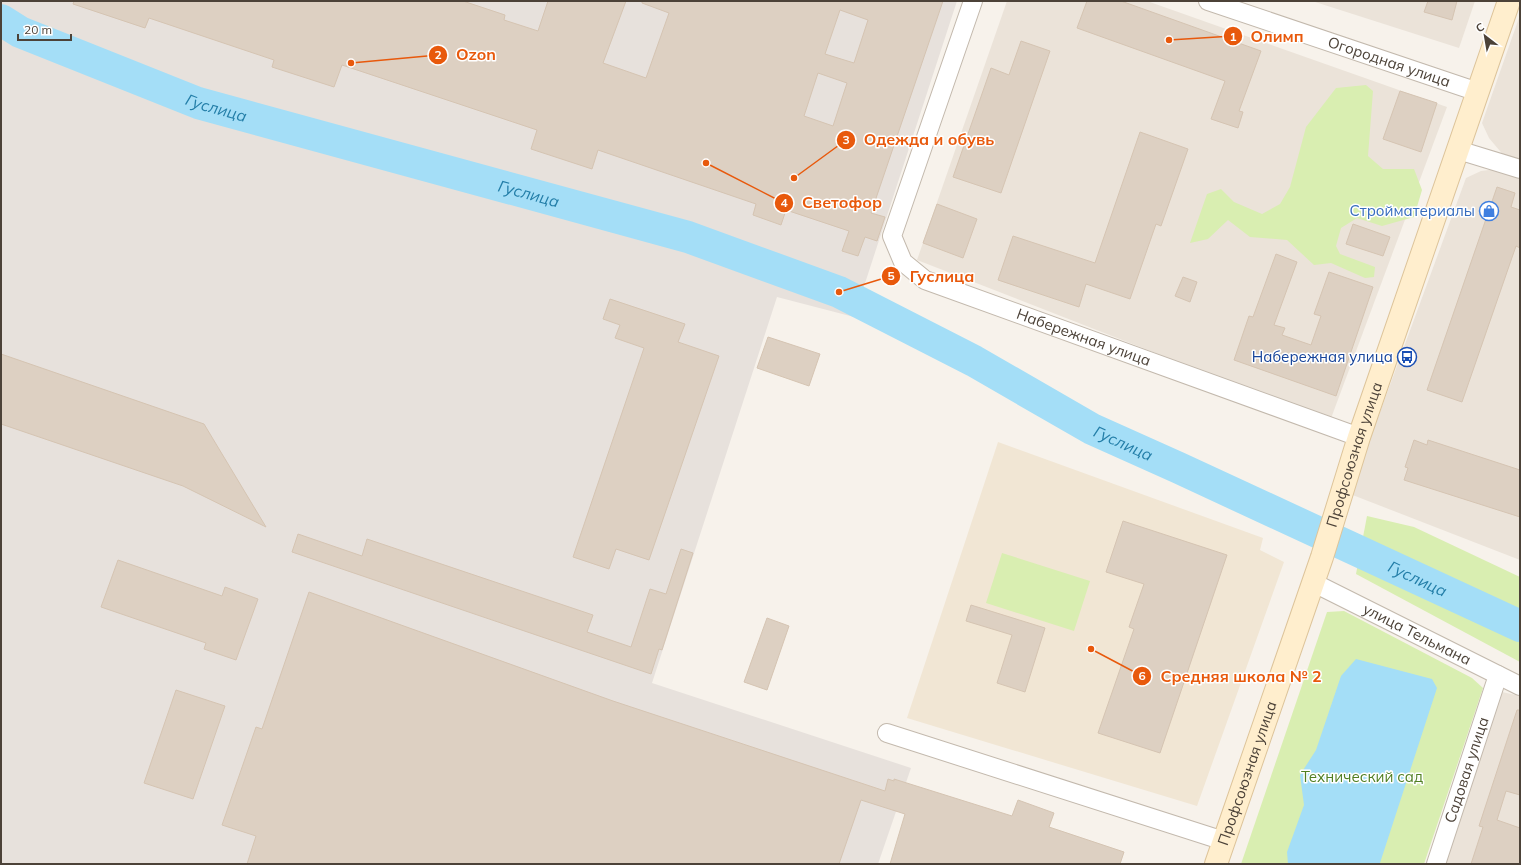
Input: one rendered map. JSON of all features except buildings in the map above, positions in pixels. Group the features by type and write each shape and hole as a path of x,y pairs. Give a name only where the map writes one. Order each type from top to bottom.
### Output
{"main road":[{"name":"Профсоюзная улица","path":"1216,864 1314,582 1337,514 1359,437 1509,1"}],"street":[{"name":"Набережная улица","path":"973,1 892,236 903,262 926,280 1359,437"},
{"name":"Огородная улица","path":"1208,1 1478,92"},
{"path":"1458,150 1520,169"},
{"name":"улица Тельмана","path":"1314,582 1520,686"},
{"name":"Садовая улица","path":"1436,864 1498,675"},
{"path":"887,733 1224,841"}],"shaded area":[{"path":"1,1 957,1 854,317 777,297 652,683 911,768 878,864 1,864"},
{"path":"1007,1 1147,1 1447,107 1330,421 917,260"},
{"path":"1312,1 1475,1 1459,48"},
{"path":"1520,15 1520,161 1505,157 1489,138 1482,123"},
{"path":"1497,169 1520,176 1520,560 1350,494 1466,178 1481,171"},
{"path":"998,442 1263,538 1260,550 1284,562 1197,806 907,718"},
{"path":"1502,692 1520,696 1520,864 1445,864 1496,703"}],"green space":[{"path":"1366,85 1373,91 1368,156 1383,169 1414,169 1422,190 1414,217 1382,226 1357,218 1341,228 1336,246 1340,254 1375,267 1374,277 1365,278 1331,263 1314,265 1287,240 1250,237 1228,220 1208,239 1190,243 1207,194 1221,189 1234,202 1262,214 1280,204 1290,187 1306,127 1336,88"},
{"path":"1367,516 1414,527 1520,577 1520,662 1356,574"},
{"path":"1002,553 1090,581 1074,631 986,603"},
{"name":"Технический сад","path":"1344,611 1472,678 1483,688 1424,864 1241,864 1327,612"}],"water":[{"path":"1356,659 1432,679 1437,688 1380,863 1288,864 1287,852 1304,805 1300,775 1316,750 1341,676"}],"waterway":[{"name":"Гуслица","path":"1,20 20,32 198,103 688,237 839,292 974,361 1092,429 1520,626"}],"place":[{"name":"Олимп","path":"1169,40"},
{"name":"Ozon","path":"351,63"},
{"name":"Светофор","path":"706,163"},
{"name":"Одежда и обувь","path":"794,178"},
{"name":"Стройматериалы","path":"1489,211"},
{"name":"Гуслица","path":"839,292"},
{"name":"Набережная улица","path":"1407,357"},
{"name":"Средняя школа № 2","path":"1091,649"}]}
